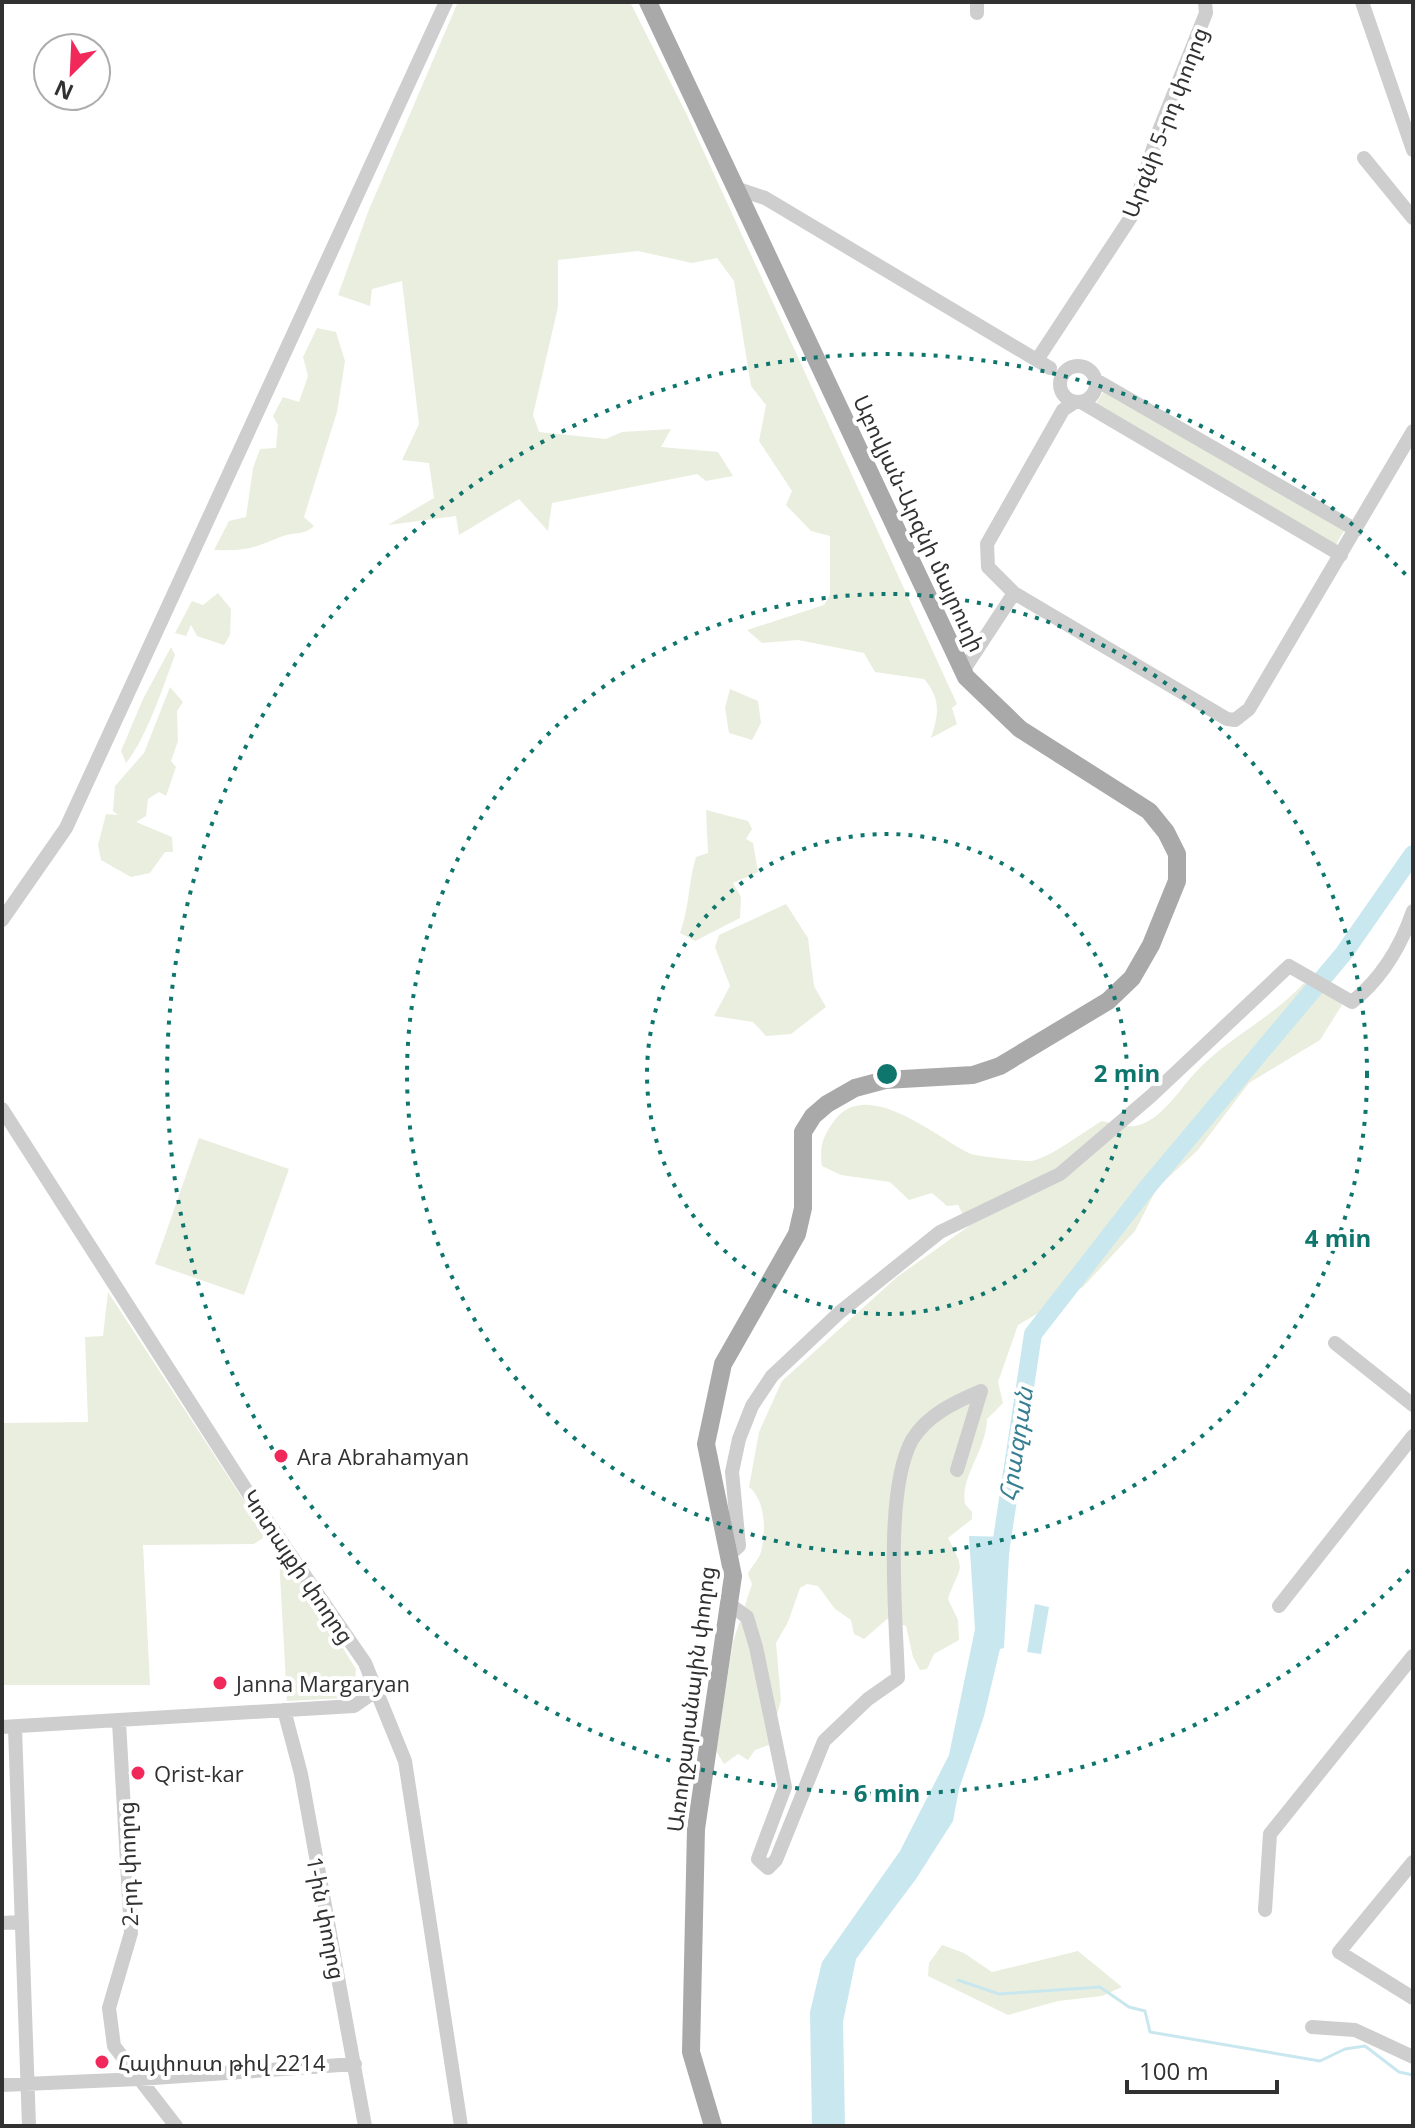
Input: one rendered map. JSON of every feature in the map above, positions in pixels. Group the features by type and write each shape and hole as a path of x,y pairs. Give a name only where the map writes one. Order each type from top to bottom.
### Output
{"main road":[{"name":"Աբովյան-Արզնի մայրուղի","path":"648,2 963,671 1020,729 1149,811 1166,832 1177,854 1177,881 1151,945 1132,978 1108,1001 1000,1066"},
{"name":"Առողջարանային փողոց","path":"713,2126 691,2052 696,1829 733,1576 714,1496 706,1444 709,1416 723,1364 797,1234 803,1208 803,1132 827,1104 855,1088 885,1080 973,1075 1000,1066"}],"street":[{"path":"2,920 66,828 446,2"},
{"name":"Արզնի 5-րդ փողոց","path":"735,188 765,198 1043,364 1131,217 1158,133 1206,13 1205,2"},
{"path":"1362,2 1413,150"},
{"path":"1364,158 1413,218"},
{"path":"1341,555 1071,402 1060,384 1062,377 1073,367 1088,369 1096,380 1356,530"},
{"path":"1096,380 1092,395 1071,402 987,544 988,567 1014,593 1219,717 1235,720 1249,709 1413,431"},
{"path":"963,671 1014,593"},
{"path":"730,1554 739,1546 732,1472 739,1439 756,1398 772,1376 840,1312 940,1232 1060,1174 1151,1096 1289,966 1352,1002 1373,985 1405,934 1413,911"},
{"name":"Կոտայքի փողոց","path":"2,1109 250,1496 365,1663 405,1761 461,2126"},
{"path":"1335,1343 1413,1405"},
{"path":"729,1604 747,1617 785,1787 758,1859 768,1868 776,1860 824,1741 868,1699 898,1678 895,1501 912,1440 945,1406 981,1391 957,1470"},
{"path":"1279,1606 1413,1436"},
{"path":"1265,1910 1270,1834 1413,1656"},
{"path":"29,2126 22,1922 8,1728 354,1706 377,1690"},
{"name":"1-ին փողոց","path":"284,1710 301,1774 365,2126"},
{"name":"2-րդ փողոց","path":"119,1722 131,1933 109,2008 114,2046 176,2126"},
{"path":"1413,1862 1339,1952 1413,1998"},
{"path":"2,1923 22,1922"},
{"path":"1312,2027 1355,2030 1413,2057"},
{"path":"2,2085 355,2064"}],"green space":[{"path":"458,2 630,2 686,113 957,704 952,708 957,724 931,738 937,707 924,679 875,672 864,653 798,640 762,643 747,630 824,605 830,595 830,536 811,531 786,505 792,491 759,441 766,405 751,386 734,281 717,258 692,263 638,251 558,260 558,307 533,415 539,432 606,439 622,432 671,429 661,447 718,452 733,476 706,481 697,474 552,503 548,531 519,499 459,535 456,516 388,525 434,498 429,463 402,460 419,424 402,281 372,289 370,306 338,295 368,212"},
{"path":"317,328 336,332 345,361 337,412 304,517 314,526 307,531 250,548 214,550 229,521 246,517 253,468 260,449 276,448 278,425 273,416 283,397 299,402 308,376 303,357"},
{"path":"1105,389 1344,531 1335,546 1096,404"},
{"path":"218,593 231,609 230,635 224,645 197,636 191,625 186,636 175,633 192,601 203,605"},
{"path":"171,647 175,655 159,697 147,727 126,763 121,751 143,699"},
{"path":"170,687 183,702 177,711 178,741 171,761 176,767 166,796 159,792 148,799 146,816 136,822 172,837 173,852 165,852 150,873 131,877 101,860 98,845 106,814 118,815 113,811 115,786 144,753"},
{"path":"730,689 758,701 761,723 752,740 729,733 725,708"},
{"path":"706,810 748,821 752,829 746,839 753,843 758,872 733,883 741,897 740,918 695,941 680,933 696,857 708,853"},
{"path":"786,904 808,938 814,986 826,1007 791,1034 766,1036 753,1022 714,1016 730,986 715,947 719,935"},
{"path":"1304,983 1335,997 1342,1005 1320,1040 1249,1083 1198,1150 1157,1188 1135,1231 1083,1287 1018,1325 998,1382 1003,1403 987,1419 986,1431 966,1484 965,1504 972,1512 972,1519 948,1538 960,1564 948,1599 958,1620 959,1640 934,1654 927,1669 920,1670 913,1657 906,1626 887,1619 864,1639 854,1634 851,1620 835,1609 818,1586 807,1584 800,1588 788,1622 776,1643 781,1700 769,1745 755,1750 748,1760 738,1754 724,1764 716,1751 733,1642 752,1584 748,1574 760,1555 764,1535 762,1508 749,1487 759,1432 782,1381 897,1277 969,1226 958,1205 947,1206 932,1193 909,1200 890,1182 841,1175 822,1166 823,1142 834,1121 848,1109 865,1105 883,1107 922,1125 971,1154 1032,1161 1059,1149 1102,1121 1135,1126 1155,1117 1206,1062 1277,1008"},
{"path":"199,1138 289,1169 244,1295 155,1264"},
{"path":"108,1292 263,1530 263,1538 254,1544 143,1545 150,1685 2,1685 2,1423 88,1422 85,1337 103,1336"},
{"path":"283,1553 356,1669 355,1685 345,1698 287,1701 279,1558"},
{"path":"942,1945 964,1953 992,1972 1078,1951 1122,1987 1102,1996 1058,2001 1008,2015 928,1976 929,1963"}],"water":[{"path":"969,1536 1010,1537 1004,1648 1000,1649 984,1716 959,1789 953,1821 916,1879 856,1959 843,2022 845,2126 812,2126 810,2012 822,1962 900,1851 949,1755 975,1629"},
{"path":"1035,1604 1049,1607 1041,1654 1027,1652"}],"waterway":[{"name":"Հրազդան","path":"999,1559 1033,1334 1146,1189 1344,953 1413,854"},
{"path":"958,1980 999,1994 1100,1987 1129,2007 1145,2011 1150,2032 1320,2061 1345,2049 1365,2046 1399,2072 1413,2075"}],"place":[{"name":"Ara Abrahamyan","path":"281,1456"},
{"name":"Janna Margaryan","path":"220,1683"},
{"name":"Qrist-kar","path":"138,1773"},
{"name":"Հայփոստ թիվ 2214","path":"102,2062"}]}
